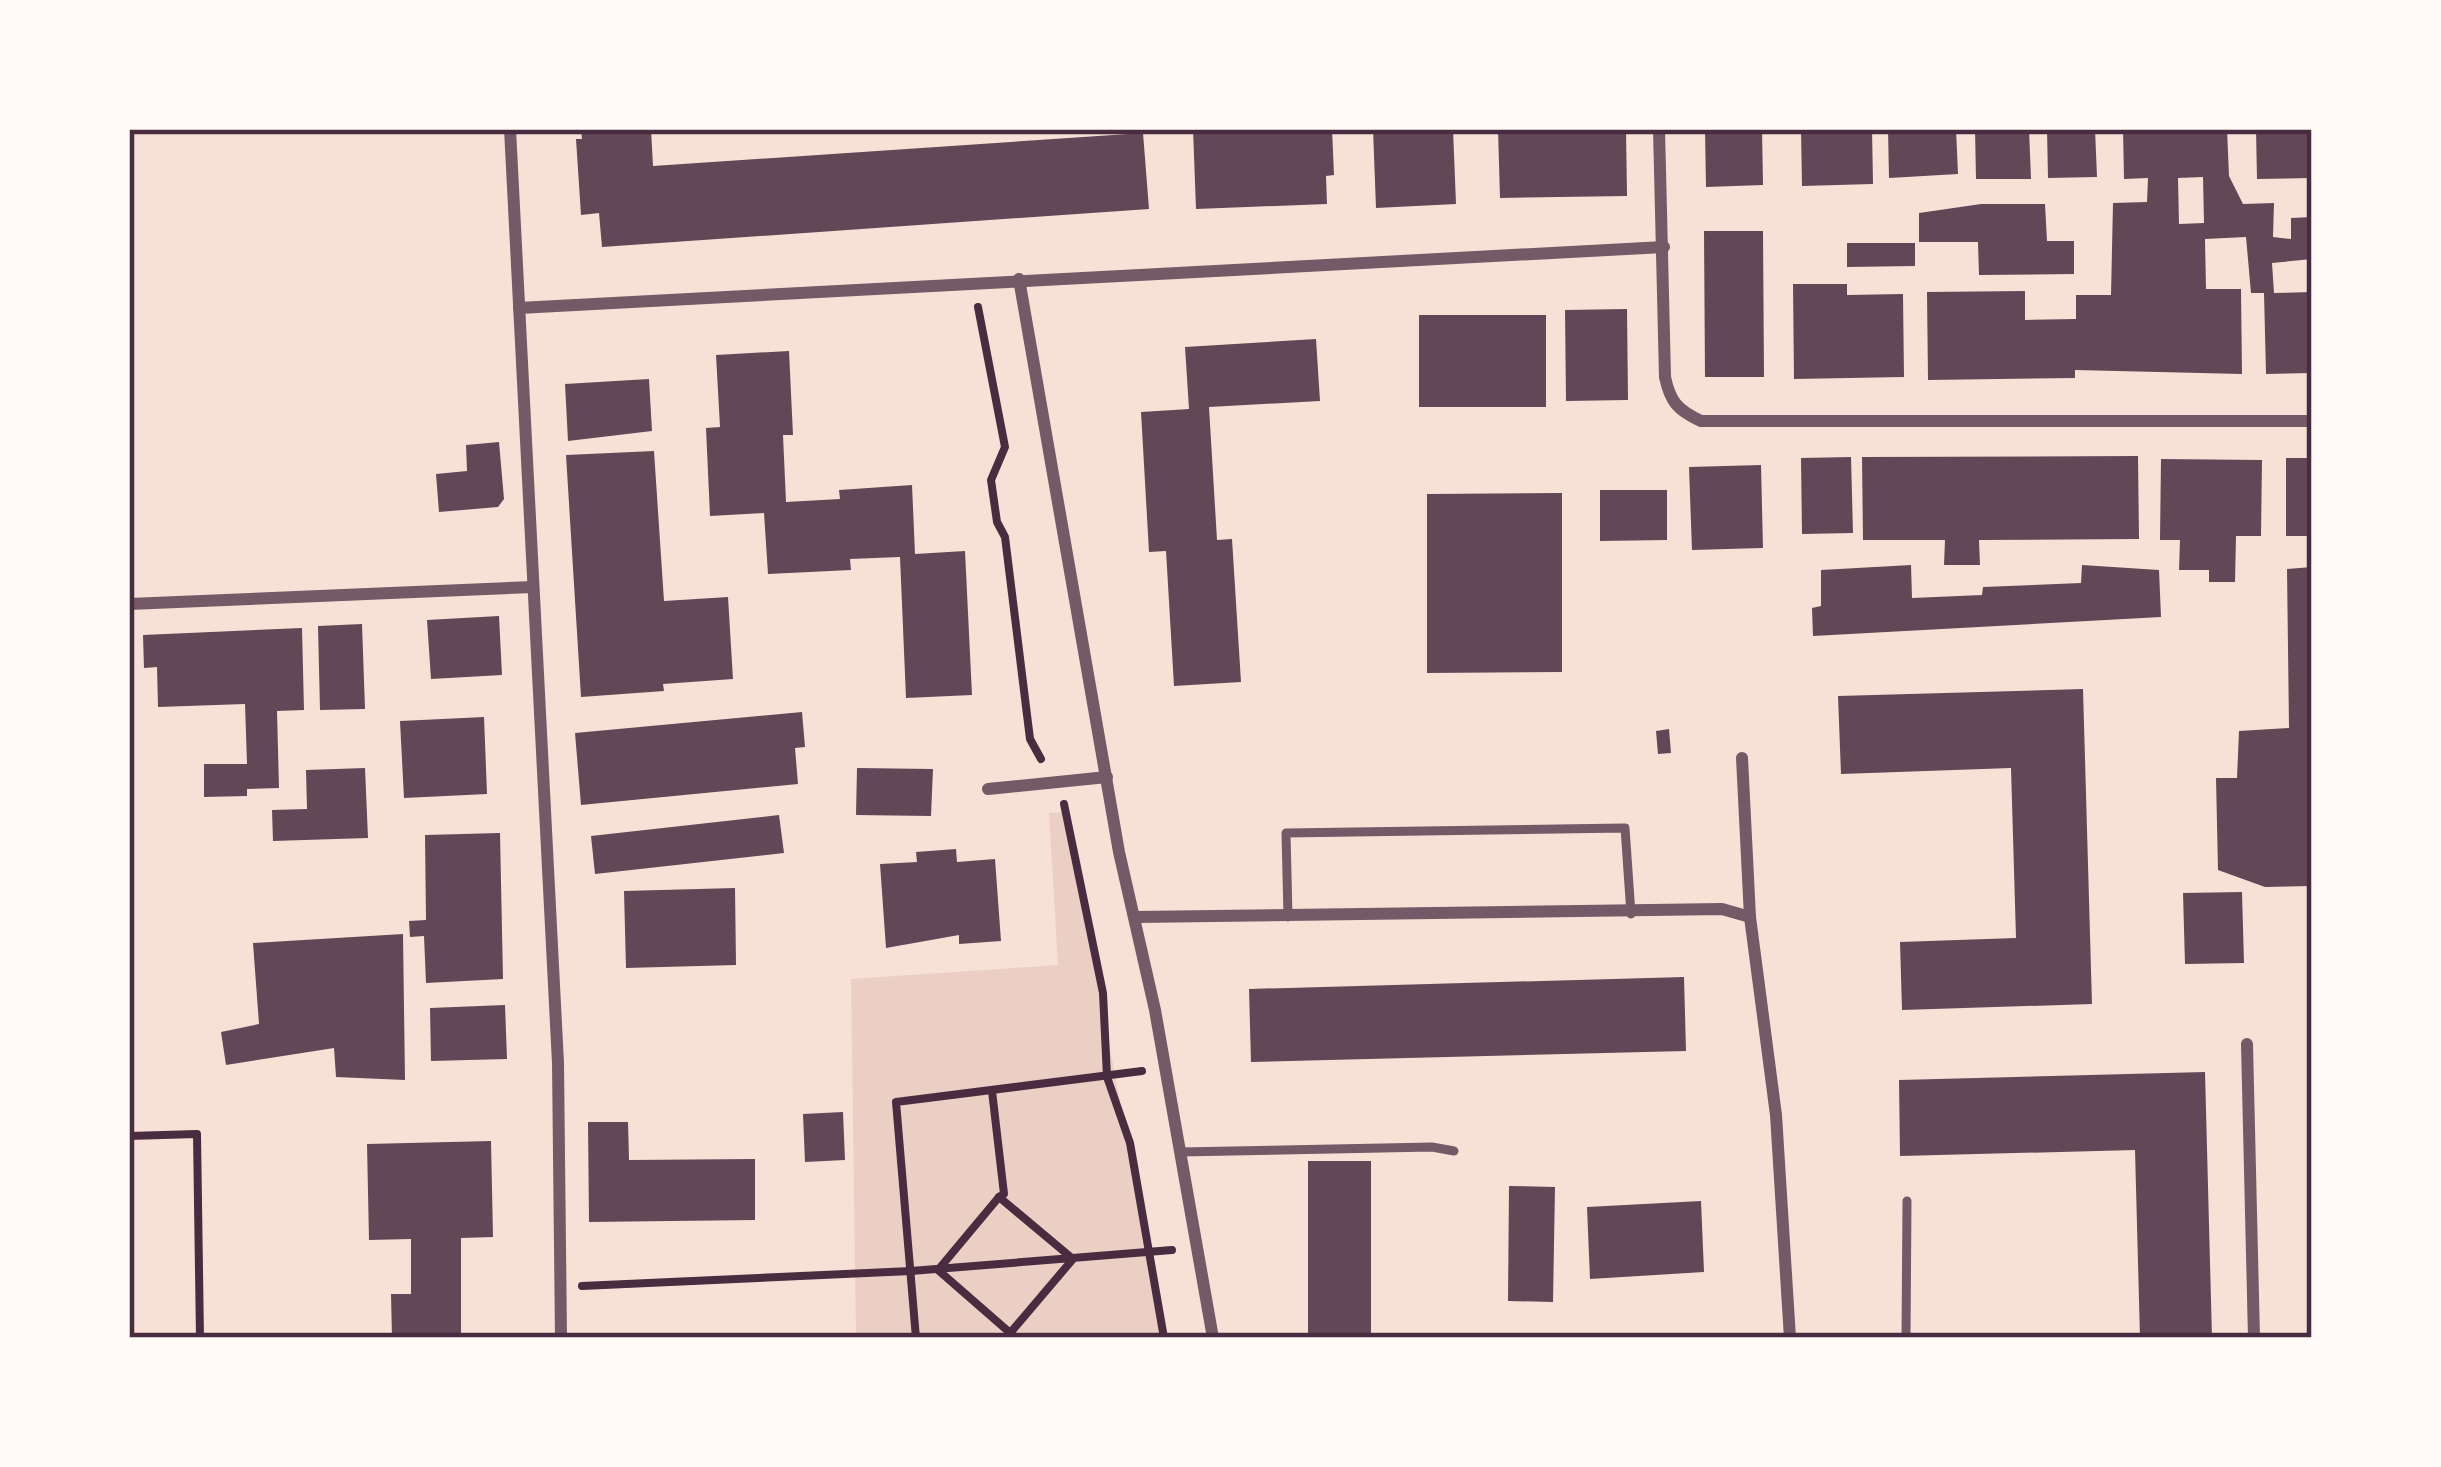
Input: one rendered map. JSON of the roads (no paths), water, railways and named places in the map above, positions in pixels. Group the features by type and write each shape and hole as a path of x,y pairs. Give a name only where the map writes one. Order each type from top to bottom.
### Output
{"street":[{"path":"510,129 558,1063 561,1338"},
{"path":"1660,129 1665,377 1670,400 1701,421 2312,421"},
{"path":"518,308 1664,247"},
{"path":"1019,279 1213,1338"},
{"path":"129,604 532,587"},
{"path":"1742,758 1750,917 1776,1115 1790,1338"},
{"path":"988,789 1107,777"},
{"path":"1136,917 1630,914 1722,909 1750,917"},
{"path":"2247,1043 2254,1338"}],"lane":[{"path":"1288,916 1286,833 1625,828 1630,914"},
{"path":"1180,1152 1432,1147 1454,1151"},
{"path":"1906,1202 1906,1338"}]}
